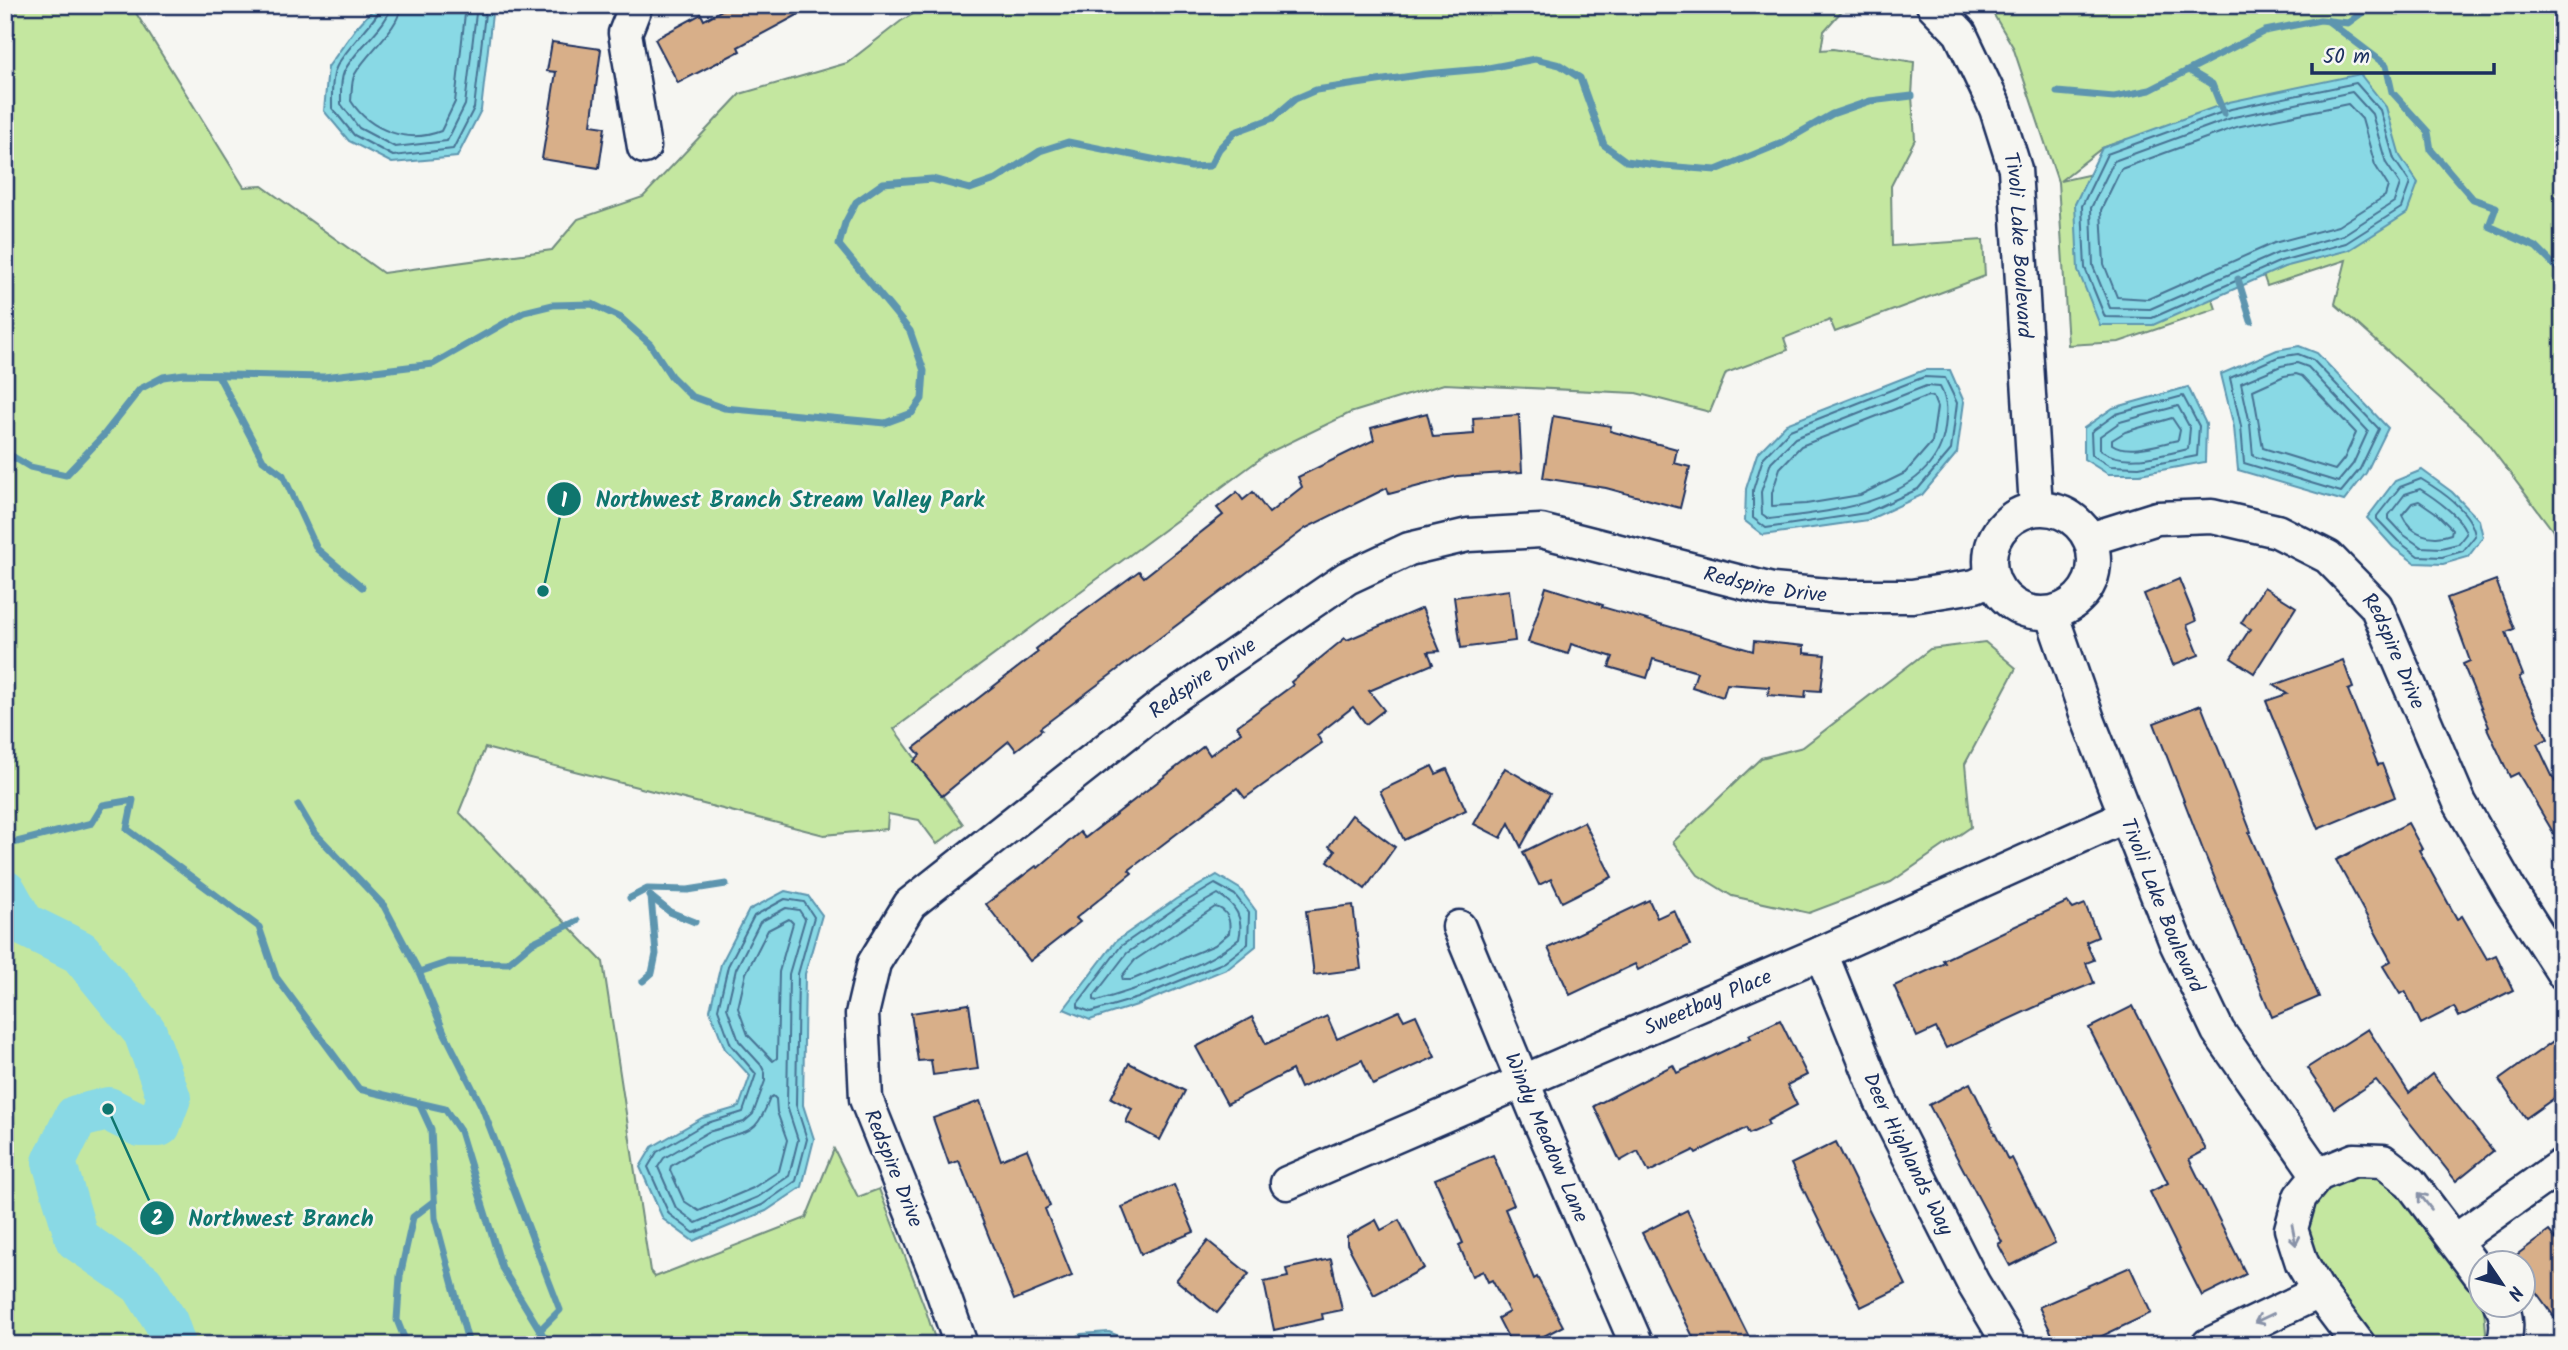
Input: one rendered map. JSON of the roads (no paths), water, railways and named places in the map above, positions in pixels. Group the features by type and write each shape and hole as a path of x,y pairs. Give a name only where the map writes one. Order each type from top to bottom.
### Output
{"street":[{"path":"636,5 625,33 645,147"},
{"name":"Tivoli Lake Boulevard","path":"1933,5 1960,33 1996,109 2015,169 2036,508"},
{"path":"2036,508 2053,509 2068,515 2081,525 2090,539 2094,570 2089,585 2073,603 2051,612 2022,610 2009,603 1992,578 1990,555 1997,532 2008,520 2021,512 2036,508"},
{"name":"Redspire Drive","path":"2090,539 2157,518 2212,516 2277,531 2328,557 2376,606 2460,803 2511,892 2563,974"},
{"name":"Redspire Drive","path":"961,1345 929,1255 866,1098 862,1014 874,962 910,904 1165,703 1347,578 1409,549 1468,535 1542,531 1772,590 1840,596 1912,596 1975,586 1992,578"},
{"name":"Tivoli Lake Boulevard","path":"2051,612 2089,722 2176,943 2218,1031 2318,1175"},
{"name":"Sweetbay Place","path":"1287,1183 1821,953 2126,816"},
{"name":"Windy Meadow Lane","path":"1460,927 1522,1082 1637,1345"},
{"name":"Deer Highlands Way","path":"1821,953 1881,1101 1973,1283 2010,1345"},
{"path":"2352,1343 2302,1263 2291,1229 2300,1197 2318,1175 2354,1160 2384,1161 2410,1182 2466,1255"},
{"path":"2456,1240 2563,1164"},
{"path":"2208,1345 2319,1292"},
{"path":"2502,1345 2506,1338 2505,1318"}],"water":[{"path":"377,5 493,5 481,110 457,157 392,163 349,141 324,111 328,67 356,28"},
{"path":"2360,74 2386,107 2400,156 2418,183 2407,213 2349,250 2284,267 2153,325 2100,325 2078,270 2075,204 2102,148 2229,102"},
{"path":"2299,346 2317,353 2388,428 2366,473 2344,501 2238,470 2234,427 2221,374 2277,350"},
{"path":"1924,370 1950,370 1964,402 1957,453 1922,495 1868,520 1763,535 1745,521 1746,489 1757,454 1786,424"},
{"path":"2188,387 2206,424 2205,462 2140,474 2108,474 2084,459 2084,428 2113,408"},
{"path":"2422,470 2452,492 2479,520 2483,537 2468,557 2443,564 2415,563 2393,547 2367,518 2395,481"},
{"path":"1217,875 1240,889 1256,911 1256,946 1229,968 1140,1004 1090,1020 1064,1009 1116,941 1176,899"},
{"path":"785,891 808,896 822,915 805,974 803,1105 814,1139 802,1187 766,1211 693,1241 663,1219 640,1167 652,1147 702,1118 739,1107 750,1076 725,1049 710,1010 721,964 749,910"},
{"path":"1109,1332 1140,1345 1065,1345 1081,1334"}],"waterway":[{"path":"2057,92 2114,97 2150,90 2265,31 2320,20 2348,23 2363,12 2366,5"},
{"path":"2328,21 2386,65 2392,92 2428,132 2431,150 2473,199 2496,207 2489,226 2536,247 2563,274"},
{"path":"5,452 30,467 66,475 103,436 140,389 163,377 184,374 324,377 433,364 524,312 553,305 592,304 621,318 650,344 671,376 691,396 724,408 885,423 912,413 922,399 924,371 910,331 839,245 845,223 856,202 883,183 932,179 970,189 995,180 1040,151 1068,142 1191,167 1210,166 1219,149 1235,132 1273,118 1295,99 1316,90 1425,74 1483,69 1535,59 1560,65 1580,78 1604,145 1626,161 1664,166 1716,170 1782,143 1832,114 1870,101 1912,96"},
{"path":"2190,71 2212,84 2224,114"},
{"path":"2238,279 2251,321"},
{"path":"218,375 263,460 283,475 317,549 362,587"},
{"path":"5,845 92,823 103,805 133,800 127,829 259,927 276,977 359,1089 419,1103 431,1129 435,1218 469,1345"},
{"path":"298,805 314,832 384,906 419,972 444,1032 482,1107 560,1310 540,1330"},
{"path":"630,898 647,889 688,890 726,884"},
{"path":"5,892 23,924 80,952 145,1032 169,1098 159,1125 140,1125 108,1109 76,1117 54,1162 77,1239 142,1284 166,1322 174,1345"},
{"path":"650,896 670,912 695,922"},
{"path":"643,981 652,973 656,954 651,897"},
{"path":"419,972 449,962 508,963 532,943 577,921"},
{"path":"419,1103 445,1109 460,1131 502,1268 549,1345"},
{"path":"407,1345 397,1320 400,1276 413,1217 434,1201"}],"place":[{"name":"Northwest Branch Stream Valley Park","path":"543,591"},
{"name":"Northwest Branch","path":"108,1109"}]}
